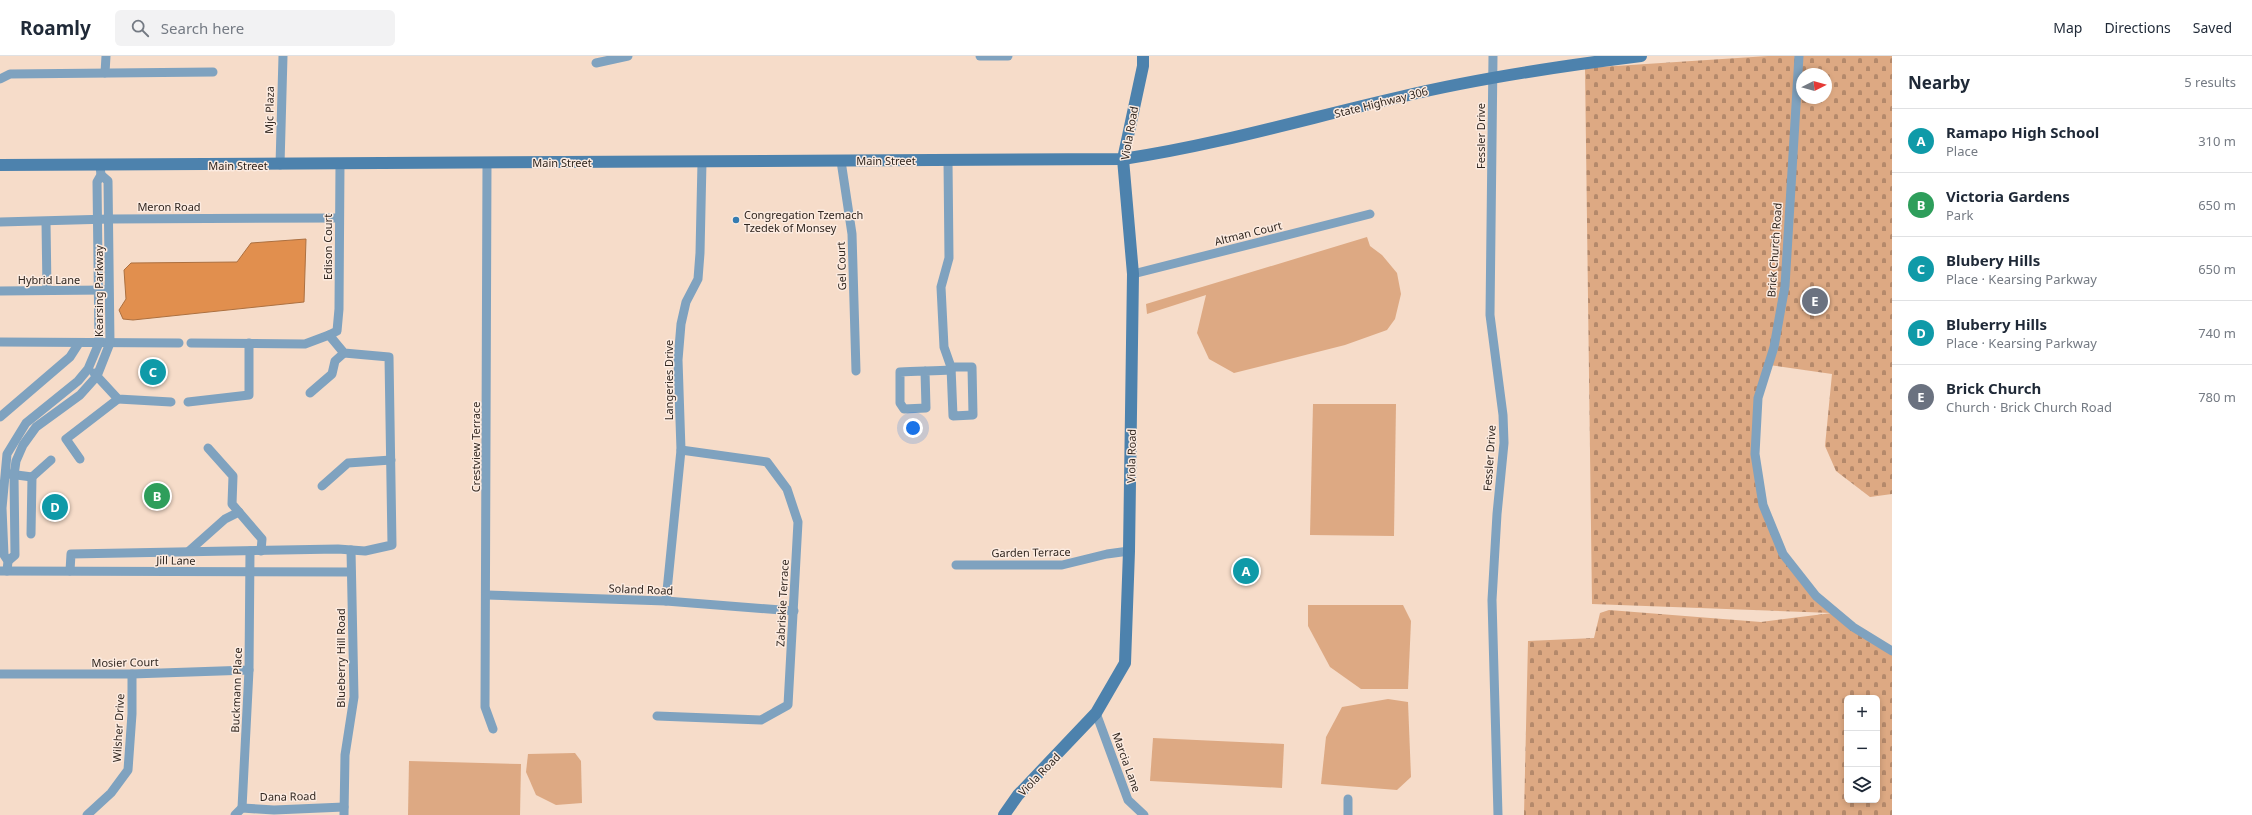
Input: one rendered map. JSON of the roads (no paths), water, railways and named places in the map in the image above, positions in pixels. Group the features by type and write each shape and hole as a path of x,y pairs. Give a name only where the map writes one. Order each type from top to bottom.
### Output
{"main road":[{"name":"Viola Road","path":"1004,815 1018,795 1096,713 1125,663 1129,551 1133,274 1123,159 1143,66 1143,56"},
{"name":"State Highway 306","path":"1123,159 1206,144 1298,123 1398,97 1492,78 1641,56"},
{"name":"Main Street","path":"0,165 101,171 280,165 487,162 1123,159"}],"street":[{"path":"105,73 106,56"},
{"name":"Mjc Plaza","path":"280,165 283,56"},
{"path":"596,63 628,56"},
{"path":"980,56 1008,56"},
{"name":"Fessler Drive","path":"1493,56 1490,315 1493,349 1503,415 1504,443 1497,514 1492,600 1498,815"},
{"name":"Brick Church Road","path":"1799,56 1785,286 1774,347 1758,398 1755,454 1763,505 1783,554 1816,596 1853,627 1892,651"},
{"path":"0,79 10,74 213,72"},
{"name":"Gel Court","path":"841,160 852,234 856,371"},
{"path":"925,371 926,408 904,409 900,404 900,372 951,369 972,366 973,415 953,416 951,369 944,347 941,287 949,258 948,161"},
{"name":"Crestview Terrace","path":"487,162 487,595 485,707 493,730"},
{"name":"Langeries Drive","path":"666,601 681,450 678,360 681,324 686,302 698,279 702,162"},
{"name":"Edison Court","path":"333,333 339,309 340,164"},
{"name":"Kearsing Parkway","path":"5,568 15,555 14,475 16,461 23,445 36,427 80,395 98,376 110,343 110,219 108,181 101,171"},
{"name":"Kearsing Parkway","path":"5,568 2,473 7,454 26,423 78,381 88,369 99,343 97,182 101,171"},
{"name":"Altman Court","path":"1133,274 1370,214"},
{"name":"Meron Road","path":"0,222 46,222 110,219 339,218"},
{"path":"46,222 47,290"},
{"name":"Hybrid Lane","path":"0,291 110,290"},
{"path":"191,343 305,344 333,333 344,353"},
{"path":"0,342 179,343"},
{"path":"0,417 70,357 79,343"},
{"path":"188,402 249,395 250,343"},
{"path":"70,571 71,554 189,551 365,551 392,545 388,357 344,353 335,361 332,374 310,393"},
{"path":"88,369 98,376 118,399"},
{"path":"80,459 66,439 118,399 171,402"},
{"path":"208,448 233,476 232,504 262,538 261,551"},
{"name":"Zabriskie Terrace","path":"657,716 761,720 788,705 798,522 787,489 767,462 681,450"},
{"path":"31,534 32,477 51,460"},
{"path":"322,486 348,463 391,460"},
{"path":"2,473 32,477"},
{"path":"189,551 225,519 239,512"},
{"name":"Blueberry Hill Road","path":"344,811 346,755 354,697 351,550"},
{"name":"Buckmann Place","path":"242,808 249,670 250,551"},
{"name":"Garden Terrace","path":"956,565 1062,565 1108,554 1129,551"},
{"name":"Jill Lane","path":"5,568 70,571 250,573 351,572"},
{"name":"Soland Road","path":"487,595 666,601 794,611"},
{"name":"Mosier Court","path":"0,674 132,674 249,670"},
{"name":"Wilsher Drive","path":"87,815 111,793 128,770 132,714 132,674"},
{"name":"Marcia Lane","path":"1096,713 1128,800 1144,815"},
{"path":"1348,799 1348,815"},
{"path":"235,815 242,808"},
{"name":"Dana Road","path":"242,808 344,811"}],"place":[{"name":"Congregation Tzemach Tzedek of Monsey","path":"736,220"},
{"name":"Brick Church","path":"1815,301"},
{"name":"Blubery Hills","path":"153,372"},
{"name":"Victoria Gardens","path":"157,496"},
{"name":"Bluberry Hills","path":"55,507"},
{"name":"Ramapo High School","path":"1246,571"}]}
